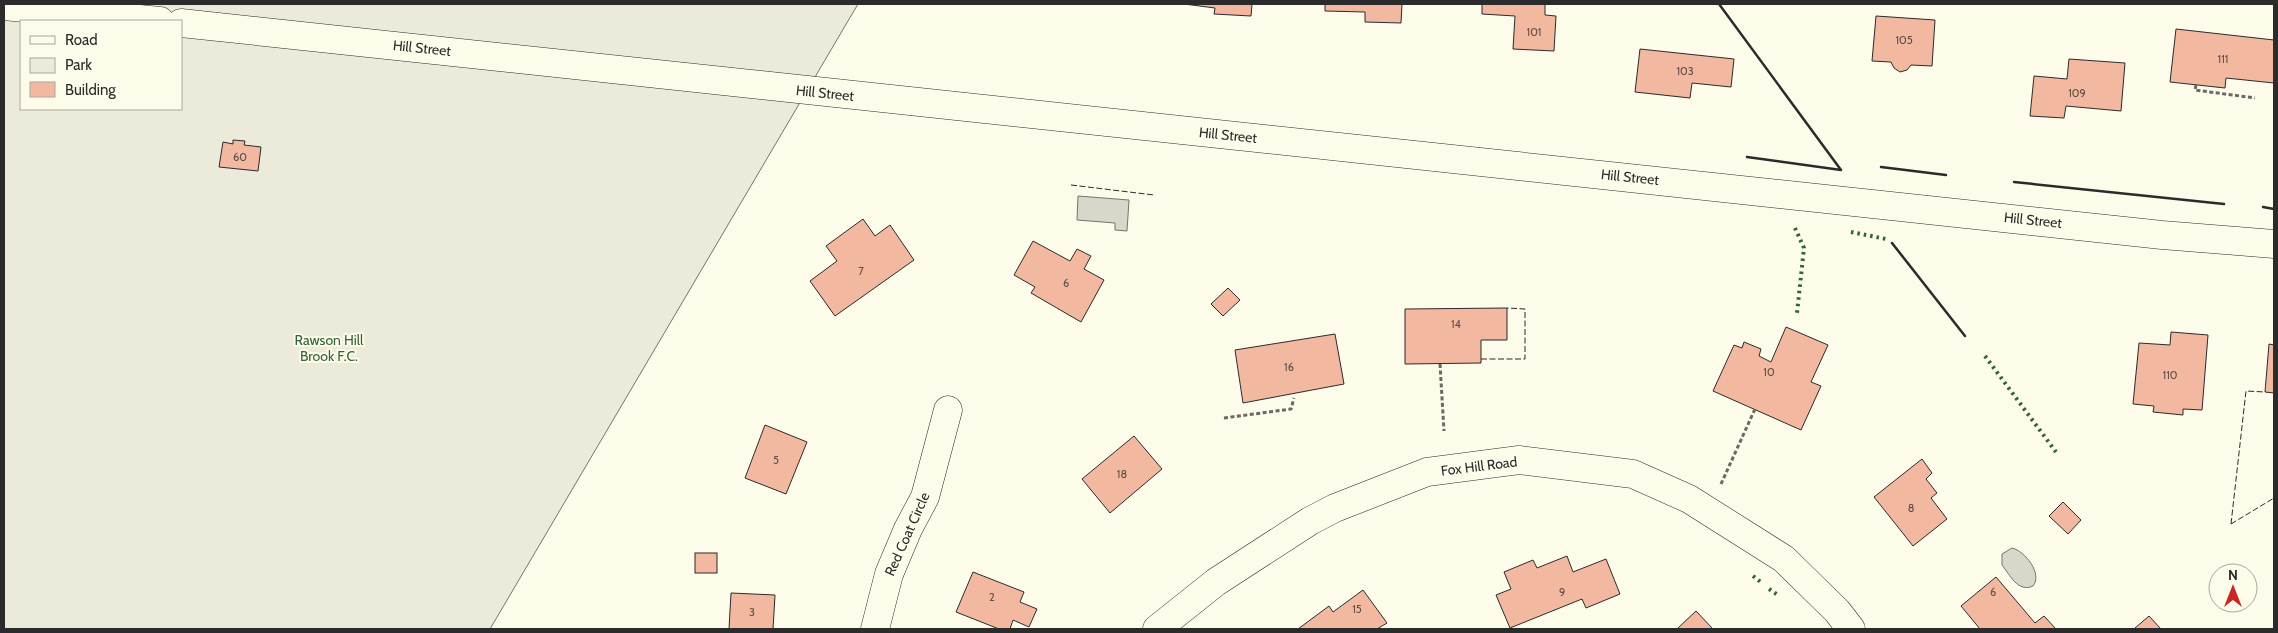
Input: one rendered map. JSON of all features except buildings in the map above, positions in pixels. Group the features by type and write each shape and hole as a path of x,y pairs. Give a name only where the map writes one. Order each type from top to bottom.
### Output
{"street":[{"path":"4,6 150,20"},
{"name":"Hill Street","path":"182,23 2162,235 2274,244"},
{"name":"Red Coat Circle","path":"875,629 888,574 925,497 948,410"},
{"name":"Fox Hill Road","path":"1157,629 1216,582 1310,521 1335,508 1427,472 1519,460 1633,474 1689,499 1784,558 1837,611 1851,629"}],"path":[{"path":"2196,85 2196,90 2255,98"},
{"path":"1440,364 1444,431"},
{"path":"1224,418 1291,408 1294,398"},
{"path":"1709,512 1755,409"}],"green space":[{"name":"Rawson Hill Brook F.C.","path":"4,4 858,4 490,629 4,629"}],"shaded area":[{"path":"1078,196 1129,200 1127,231 1115,230 1115,223 1077,220"},
{"path":"2012,548 2027,558 2034,569 2036,581 2033,586 2028,588 2019,585 2011,578 2002,565 2002,554"}],"hedge":[{"path":"1795,228 1804,248 1797,313"},
{"path":"1851,232 1886,239"},
{"path":"1985,356 2056,452"},
{"path":"1753,576 1762,583"},
{"path":"1769,589 1778,595"}],"fence":[{"path":"1071,185 1154,195"},
{"path":"1481,359 1525,359 1525,309 1507,308"},
{"path":"2231,524 2246,391 2265,392"},
{"path":"2231,524 2274,498"}],"wall":[{"path":"1719,4 1841,170 1747,157"},
{"path":"1881,167 1946,175"},
{"path":"2014,182 2224,204"},
{"path":"2263,207 2274,209"},
{"path":"1892,243 1965,336"}]}
